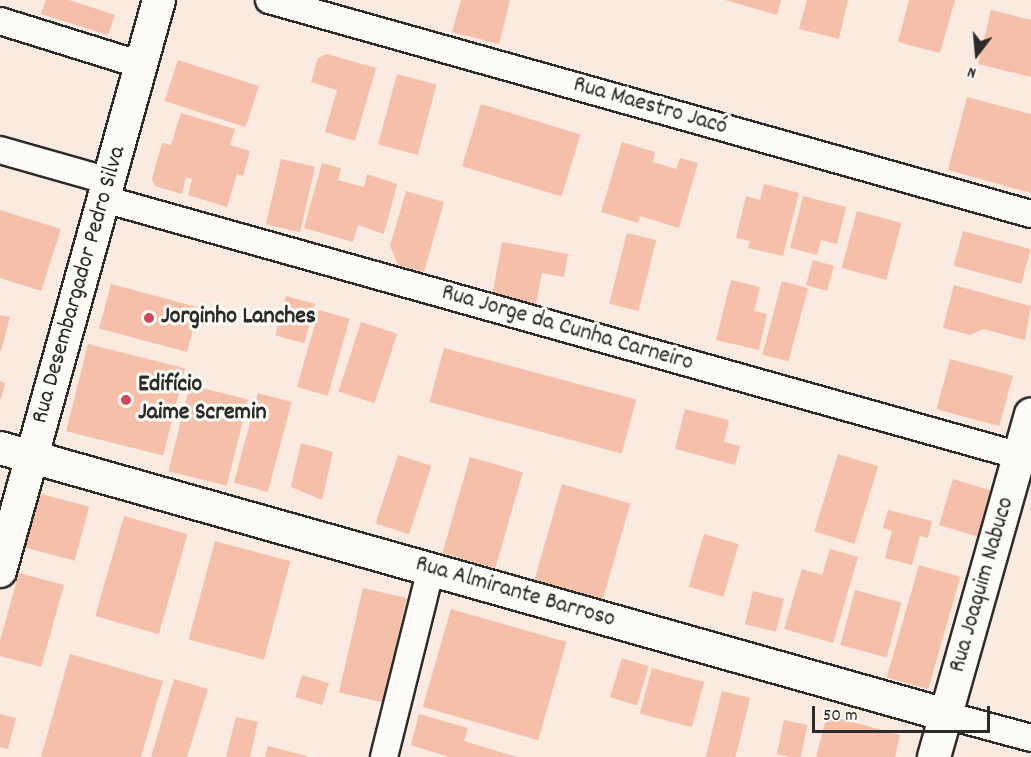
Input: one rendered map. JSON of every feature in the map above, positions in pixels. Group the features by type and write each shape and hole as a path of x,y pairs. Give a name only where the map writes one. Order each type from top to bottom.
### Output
{"main road":[{"name":"Rua Desembargador Pedro Silva","path":"0,571 159,0"},
{"name":"Rua Joaquim Nabuco","path":"934,757 1025,458 1031,414"},
{"name":"Rua Almirante Barroso","path":"0,448 946,715"}],"street":[{"name":"Rua Maestro Jacó","path":"269,0 1031,214"},
{"path":"0,21 141,65"},
{"name":"Rua Jorge da Cunha Carneiro","path":"0,150 106,190 1025,458"},
{"path":"384,757 430,569"},
{"name":"Rua Almirante Barroso","path":"946,715 1031,738"}],"building":[{"path":"46,0 69,0 115,15 108,35 41,14"},
{"path":"461,0 510,0 499,44 452,32"},
{"path":"725,0 781,0 777,15"},
{"path":"807,0 848,0 839,39 799,29"},
{"path":"909,0 955,0 940,53 898,42"},
{"path":"991,10 1031,20 1031,77 978,64"},
{"path":"327,54 376,68 355,141 325,132 337,90 311,82 318,58"},
{"path":"178,60 259,86 246,127 165,101"},
{"path":"397,74 437,85 418,155 378,145"},
{"path":"967,97 1031,114 1031,193 948,170"},
{"path":"481,104 580,134 561,197 462,166"},
{"path":"181,113 235,129 230,145 250,151 243,176 237,174 227,207 188,195 192,179 186,177 182,194 155,186 152,179 162,143 171,145"},
{"path":"622,142 655,152 653,162 676,169 680,158 698,163 679,228 640,216 638,223 601,212"},
{"path":"281,159 315,167 300,232 266,224"},
{"path":"322,163 341,168 338,180 364,187 367,174 397,184 384,234 358,225 353,242 304,228"},
{"path":"764,184 799,193 783,256 748,248 750,241 736,238 746,196 760,200"},
{"path":"406,191 444,202 424,272 398,265 390,246"},
{"path":"803,196 846,207 837,244 821,240 817,255 790,248"},
{"path":"0,210 61,229 41,291 0,278"},
{"path":"857,211 901,223 886,280 842,268"},
{"path":"963,231 1031,249 1021,284 954,266"},
{"path":"627,233 656,240 638,311 609,304"},
{"path":"502,242 568,254 564,277 542,273 536,304 492,296"},
{"path":"813,260 834,266 827,291 806,285"},
{"path":"731,280 760,287 754,311 767,314 759,350 716,340"},
{"path":"782,281 808,288 788,361 762,354"},
{"name":"Jorginho Lanches","path":"111,284 199,308 187,352 99,328"},
{"path":"954,285 1031,306 1025,340 983,329 970,335 943,328"},
{"path":"286,296 315,304 304,343 275,336"},
{"path":"319,310 350,319 328,396 297,387"},
{"path":"0,315 10,317 1,351 0,351"},
{"path":"361,322 397,334 375,403 338,391"},
{"name":"Edifício Jaime Scremin","path":"88,344 185,368 163,456 66,431"},
{"path":"444,348 636,400 622,454 430,402"},
{"path":"950,359 1013,376 999,426 937,409"},
{"path":"0,381 5,383 1,399 0,399"},
{"path":"190,385 248,400 227,486 168,471"},
{"path":"258,393 292,402 268,492 234,483"},
{"path":"685,409 729,420 724,442 740,446 735,465 675,449"},
{"path":"301,443 333,452 322,500 291,487"},
{"path":"838,454 878,466 854,544 814,531"},
{"path":"398,455 431,466 409,534 376,523"},
{"path":"470,457 523,472 495,568 442,553"},
{"path":"953,479 996,492 982,538 939,525"},
{"path":"562,484 630,504 600,608 532,589"},
{"path":"38,493 89,507 75,561 24,547"},
{"path":"888,510 932,521 928,538 920,536 912,565 885,558 892,531 883,528"},
{"path":"124,516 187,534 159,634 95,616"},
{"path":"704,534 739,544 723,597 689,587"},
{"path":"215,541 290,561 264,660 189,640"},
{"path":"830,549 858,557 833,643 784,629 802,569 822,575"},
{"path":"919,565 960,577 928,689 887,677"},
{"path":"19,573 64,585 41,667 0,656 0,641"},
{"path":"363,588 407,598 383,702 339,692"},
{"path":"855,590 901,602 887,657 840,645"},
{"path":"753,591 784,599 776,632 745,624"},
{"path":"451,609 566,642 538,740 423,707"},
{"path":"70,654 163,681 141,757 41,757"},
{"path":"622,658 649,666 637,705 610,697"},
{"path":"652,668 704,682 692,727 640,713"},
{"path":"302,675 329,683 322,705 295,697"},
{"path":"174,679 208,689 187,757 151,757"},
{"path":"722,691 750,698 735,757 706,757"},
{"path":"0,714 16,718 8,749 0,747"},
{"path":"419,714 468,728 464,741 517,757 449,757 411,745"},
{"path":"827,715 900,735 895,757 816,757"},
{"path":"236,717 258,722 250,757 226,757"},
{"path":"784,720 807,725 801,757 777,754"},
{"path":"268,746 307,756 265,757"}],"place":[{"name":"Jorginho Lanches","path":"149,318"},
{"name":"Edifício Jaime Scremin","path":"126,400"}]}
